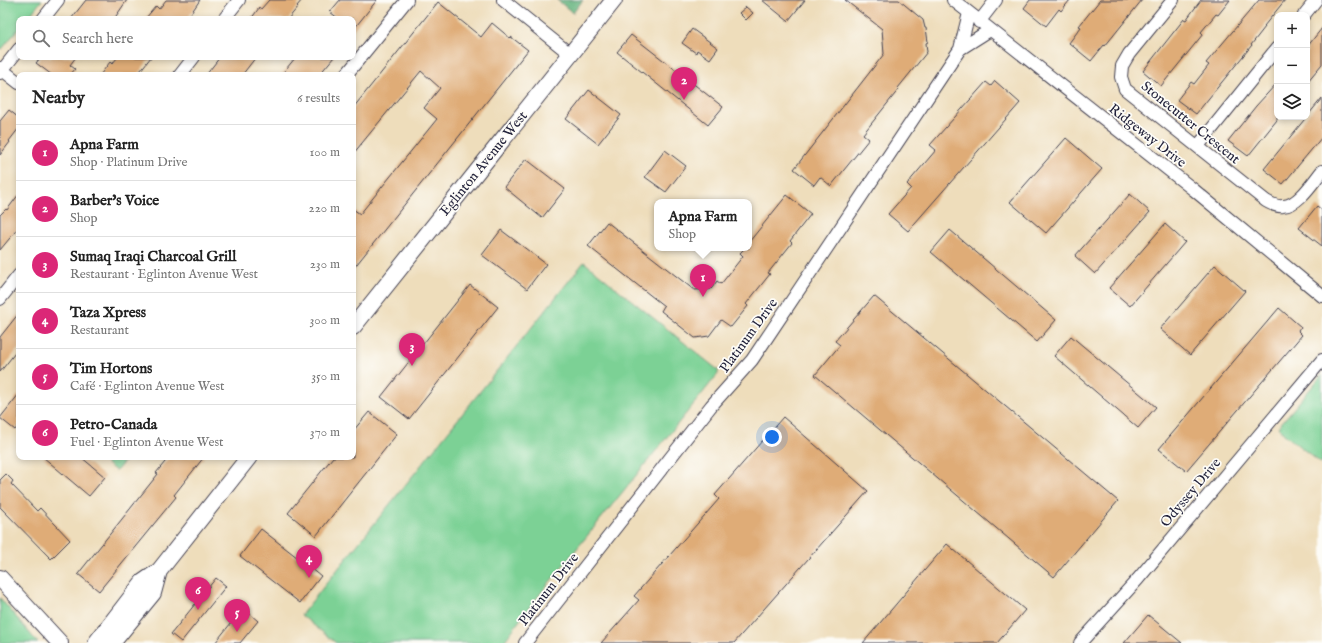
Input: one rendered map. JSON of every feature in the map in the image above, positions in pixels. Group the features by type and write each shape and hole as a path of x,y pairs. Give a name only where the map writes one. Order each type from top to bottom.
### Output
{"main road":[{"name":"Eglinton Avenue West","path":"356,323 614,0"},
{"path":"96,643 143,582 159,571 247,460"},
{"path":"112,643 153,593 159,571"},
{"path":"0,578 60,643"}],"street":[{"path":"45,16 58,0"},
{"path":"226,16 239,0"},
{"path":"348,72 407,0"},
{"path":"503,0 570,54"},
{"name":"Ridgeway Drive","path":"953,0 1194,190 1322,296"},
{"path":"979,22 996,0"},
{"name":"Stonecutter Crescent","path":"1173,0 1129,54 1122,66 1121,77 1125,89 1266,202 1275,206 1285,206 1294,203 1322,171"},
{"path":"1306,12 1316,0"},
{"name":"Platinum Drive","path":"525,643 711,406 752,360 960,49 969,13"},
{"name":"Platinum Drive","path":"960,49 990,30"},
{"path":"16,52 1,70 16,81"},
{"path":"1198,146 1274,52"},
{"path":"182,72 192,60"},
{"path":"0,299 16,279"},
{"name":"Odyssey Drive","path":"1080,643 1138,579 1322,360"}],"green space":[{"path":"0,0 42,0 29,16 16,16 16,32 2,49 0,48"},
{"path":"557,0 583,0 573,13"},
{"path":"584,262 718,370 718,374 528,609 503,643 336,643 301,615"},
{"path":"1322,375 1322,464 1284,434 1278,427"},
{"path":"102,460 125,460 116,471"},
{"path":"0,598 38,643 0,643"}],"building":[{"path":"86,0 127,0 116,16 73,16"},
{"path":"166,0 200,0 189,16 148,16 156,6 159,9"},
{"path":"269,0 302,0 290,16 253,16 259,8 261,9"},
{"path":"340,0 377,0 356,26 356,16 335,16 330,12"},
{"path":"762,0 805,0 788,21"},
{"path":"845,0 899,0 923,20 928,42 926,43 927,52 863,134 869,139 831,186 820,177 814,185 794,169 884,54 882,29"},
{"path":"1030,0 1070,0 1061,11 1059,9 1046,26 1024,8"},
{"path":"1100,0 1142,0 1091,61 1069,43 1081,27 1079,26"},
{"path":"1201,0 1230,0 1201,32 1203,34 1161,86 1143,71"},
{"path":"1259,0 1285,0 1274,12 1252,45 1196,114 1177,100 1191,82 1194,84 1209,65 1206,63"},
{"path":"438,2 481,37 492,23 510,38 511,37 528,50 356,265 356,211 360,214 437,119 424,108 440,88 421,71 356,150 356,104"},
{"path":"746,7 753,13 746,20 739,13"},
{"path":"1322,28 1322,64 1310,78 1310,48 1310,43"},
{"path":"692,29 718,48 710,59 697,50 696,53 682,43"},
{"path":"631,35 723,107 708,125 617,52"},
{"path":"38,60 74,60 70,65 75,69 72,72 48,72 36,63"},
{"path":"115,60 149,60 139,72 102,72 110,62 112,64"},
{"path":"218,60 254,60 244,72 208,72"},
{"path":"294,60 332,60 322,72 284,72"},
{"path":"995,81 1020,103 908,231 888,214 911,188 907,184 936,150 930,145 986,82 991,86"},
{"path":"1274,86 1274,120 1277,120 1248,156 1228,141"},
{"path":"589,90 621,115 598,144 566,119"},
{"path":"1322,98 1322,137 1283,184 1264,169 1304,120 1310,120 1310,113"},
{"path":"9,110 16,116 16,132 0,155 0,121"},
{"path":"1066,138 1102,169 1046,233 1010,202"},
{"path":"665,150 686,166 666,192 645,177"},
{"path":"526,159 565,189 542,218 504,187"},
{"path":"1130,194 1150,212 1095,274 1075,256"},
{"path":"787,195 811,214 790,241 792,243 768,273 770,274 746,304 748,306 731,327 721,320 709,336 695,338 661,311 664,306 588,246 607,222 694,290 711,289 717,281 721,284 743,256 740,253 742,251 752,251 752,238"},
{"path":"16,198 16,231 0,250 0,215 6,209 7,210"},
{"path":"1317,206 1322,210 1322,246 1299,228"},
{"path":"1165,224 1185,242 1130,306 1109,288"},
{"path":"501,230 546,264 527,289 482,255"},
{"path":"950,230 1056,320 1037,342 931,252"},
{"path":"1215,265 1245,291 1190,355 1160,329"},
{"path":"470,285 498,307 409,419 381,397"},
{"path":"874,296 1118,501 1054,577 815,375 840,345 835,341"},
{"path":"1279,308 1301,327 1298,331 1302,335 1186,471 1159,449"},
{"path":"16,317 16,352 0,372 0,337"},
{"path":"1071,336 1156,407 1138,428 1054,356"},
{"path":"16,398 16,429 15,430 0,418"},
{"path":"369,412 397,434 316,536 288,513 331,460 356,460 356,427"},
{"path":"783,417 868,491 734,643 601,643 639,600 634,596 719,499 715,495"},
{"path":"47,460 85,460 105,477 89,496"},
{"path":"167,460 202,460 174,495 176,497 99,591 78,574 158,474 156,473"},
{"path":"6,474 13,481 11,484 37,511 40,508 70,540 51,559 0,507 0,480"},
{"path":"261,529 321,576 300,603 240,556"},
{"path":"947,544 1025,610 997,643 863,643"},
{"path":"216,578 226,586 181,642 171,634"},
{"path":"243,608 258,621 240,643 215,643"},
{"path":"1148,615 1182,643 1124,643"}],"place":[{"name":"Barber's Voice","path":"684,100"},
{"name":"Apna Farm","path":"703,297"},
{"name":"Sumaq Iraqi Charcoal Grill","path":"412,366"},
{"name":"Taza Xpress","path":"309,578"},
{"name":"Petro-Canada","path":"198,610"},
{"name":"Tim Hortons","path":"237,632"}]}
